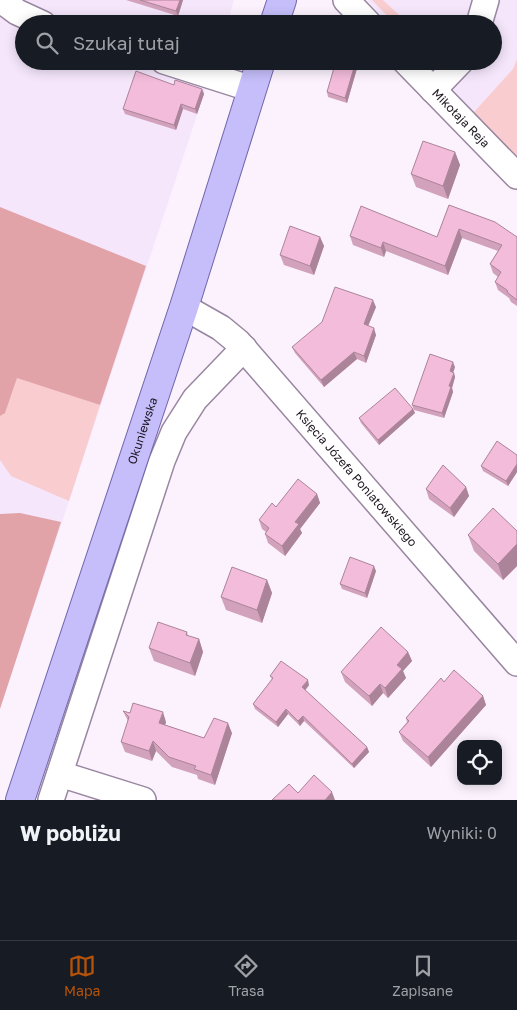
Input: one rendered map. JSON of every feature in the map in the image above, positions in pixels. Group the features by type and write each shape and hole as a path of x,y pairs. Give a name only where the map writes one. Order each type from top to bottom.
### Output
{"main road":[{"path":"277,15 282,0"},
{"name":"Okuniewska","path":"20,800 184,307 258,70"}],"street":[{"path":"1,0 24,15"},
{"path":"346,0 360,15"},
{"path":"482,15 486,0"},
{"path":"192,70 252,89"},
{"name":"Mikołaja Reja","path":"414,70 517,176"},
{"path":"433,90 452,70"},
{"name":"Księcia Józefa Poniatowskiego","path":"184,307 220,328 244,348 517,663"},
{"path":"51,800 162,462 174,432 195,399 244,348"},
{"path":"60,774 144,800"}],"shaded area":[{"path":"0,0 234,0 230,15 15,15 15,70 212,70 0,709"},
{"path":"367,0 517,0 517,59 513,69 473,113 432,70 502,70 502,15 381,15"},
{"path":"372,0 383,0 399,15 386,15"},
{"path":"517,59 517,160 473,113 513,69"},
{"path":"0,207 146,266 100,405 17,378 5,413 0,416"},
{"path":"17,377 100,405 69,501 11,476 0,460 0,416 5,412"},
{"path":"20,513 61,522 0,709 0,514"}],"building":[{"path":"140,0 180,0 176,11"},
{"path":"333,70 353,70 345,98 327,92"},
{"path":"136,71 174,85 175,80 202,89 195,109 181,104 174,125 123,109"},
{"path":"423,141 455,152 443,186 411,174"},
{"path":"449,205 495,222 517,237 517,300 495,282 501,272 490,264 502,245 459,229 445,266 383,242 381,248 350,236 361,206 437,237"},
{"path":"290,226 320,237 310,266 280,255"},
{"path":"335,287 373,300 364,324 374,328 364,356 354,352 321,380 292,347 322,322"},
{"path":"430,354 453,362 450,371 454,373 449,386 451,387 442,413 412,405"},
{"path":"395,388 413,409 378,440 359,418"},
{"path":"497,441 517,455 517,464 506,481 481,466"},
{"path":"443,465 466,487 450,508 426,489"},
{"path":"298,479 317,494 295,522 299,524 282,546 265,534 269,528 259,520 272,503 276,507"},
{"path":"493,508 517,531 517,544 498,564 468,535"},
{"path":"350,557 374,566 365,593 340,584"},
{"path":"232,567 267,580 257,610 221,597"},
{"path":"158,622 187,632 186,635 199,639 190,663 149,648"},
{"path":"381,627 408,652 397,665 402,669 385,688 380,684 369,696 341,672"},
{"path":"281,661 308,680 302,687 367,747 352,764 303,716 298,721 286,709 276,722 253,704 273,678 270,676"},
{"path":"454,670 483,696 428,757 399,732 409,721 406,718 441,678 444,682"},
{"path":"133,703 163,712 159,723 204,738 214,718 228,723 211,775 194,769 196,766 169,757 153,741 149,751 121,742 129,717 123,711 130,713"},
{"path":"314,775 332,792 325,800 272,800 289,784 298,793"}]}
